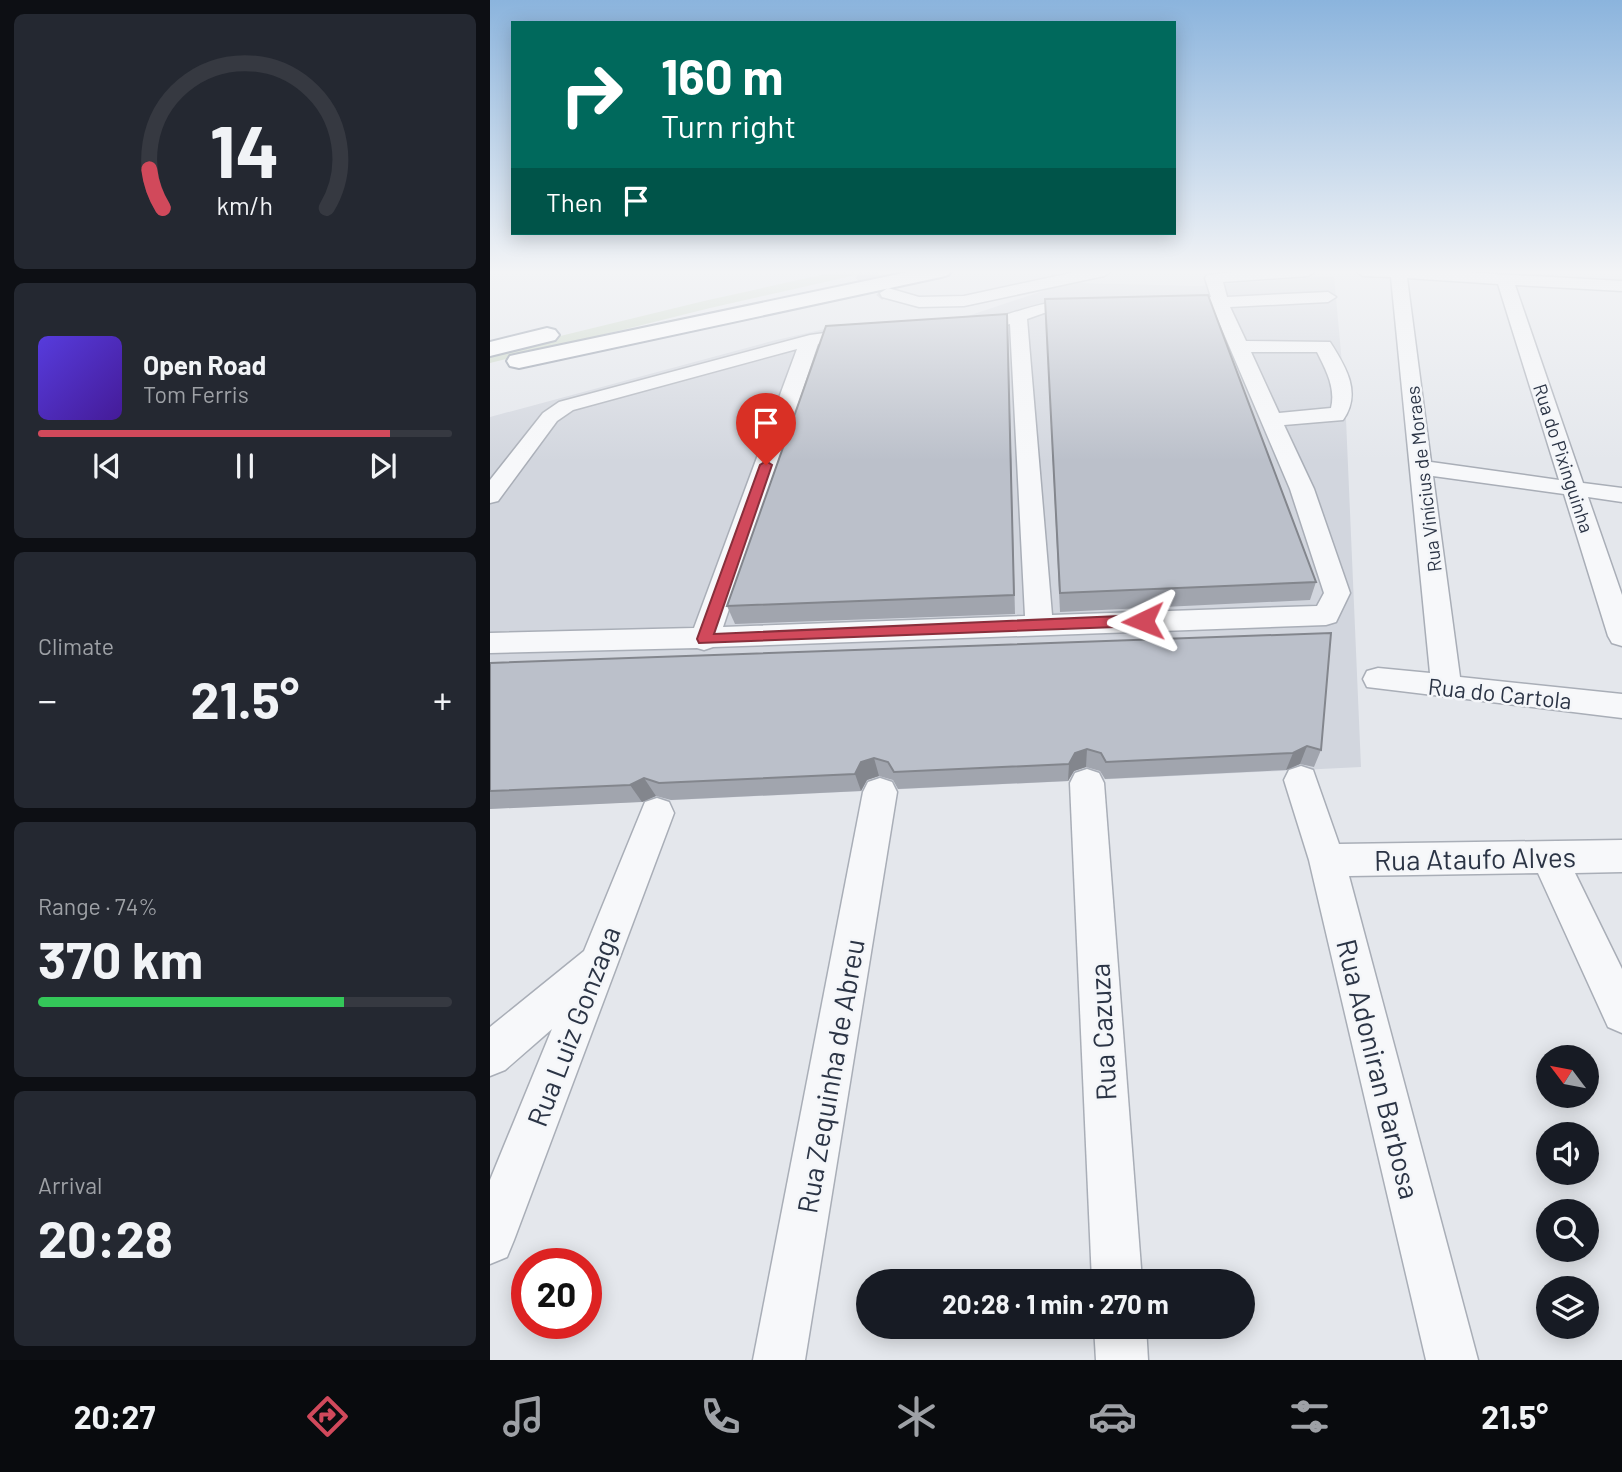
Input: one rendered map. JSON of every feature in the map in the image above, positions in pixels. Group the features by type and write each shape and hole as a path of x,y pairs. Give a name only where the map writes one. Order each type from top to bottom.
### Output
{"highway":[{"path":"490,349 549,334"},
{"path":"490,369 622,334"},
{"path":"519,361 643,334"}],"street":[{"path":"490,496 550,417 566,406 836,334"},
{"path":"1019,334 1039,624"},
{"path":"490,643 704,639 1326,615 1337,593 1302,489 1233,334"},
{"name":"Rua Vinícius de Moraes","path":"1406,334 1446,687"},
{"name":"Rua do Pixinguinha","path":"1523,334 1622,636"},
{"path":"704,639 810,340"},
{"path":"1238,347 1323,346 1343,390 1340,412 1336,416 1270,420"},
{"path":"490,461 517,459"},
{"path":"1422,468 1622,495"},
{"name":"Rua do Cartola","path":"1378,679 1622,706"},
{"name":"Rua Adoniran Barbosa","path":"1301,780 1327,860 1452,1360"},
{"name":"Rua Cazuza","path":"1087,783 1116,1269"},
{"name":"Rua Zequinha de Abreu","path":"779,1360 880,792"},
{"name":"Rua Luiz Gonzaga","path":"490,1240 657,813"},
{"path":"1548,855 1622,1013"},
{"name":"Rua Ataufo Alves","path":"1327,860 1622,856"},
{"path":"490,1055 597,963"},
{"path":"1121,1339 1122,1360"}],"shaded area":[{"path":"801,334 1339,334 1345,396 1361,767 490,809 490,417"}],"green space":[{"path":"566,334 604,334 490,363 490,353"}],"building":[{"path":"823,334 1008,334 1014,595 727,606"},
{"path":"1047,334 1223,334 1316,582 1060,593"},
{"path":"1331,633 1321,750 1307,746 1293,753 1106,762 1101,753 1087,749 1075,753 1069,764 894,772 888,762 874,758 861,762 855,774 659,783 644,778 630,785 490,791 490,663"}],"route":[{"path":"766,465 704,639 1143,621"}]}
